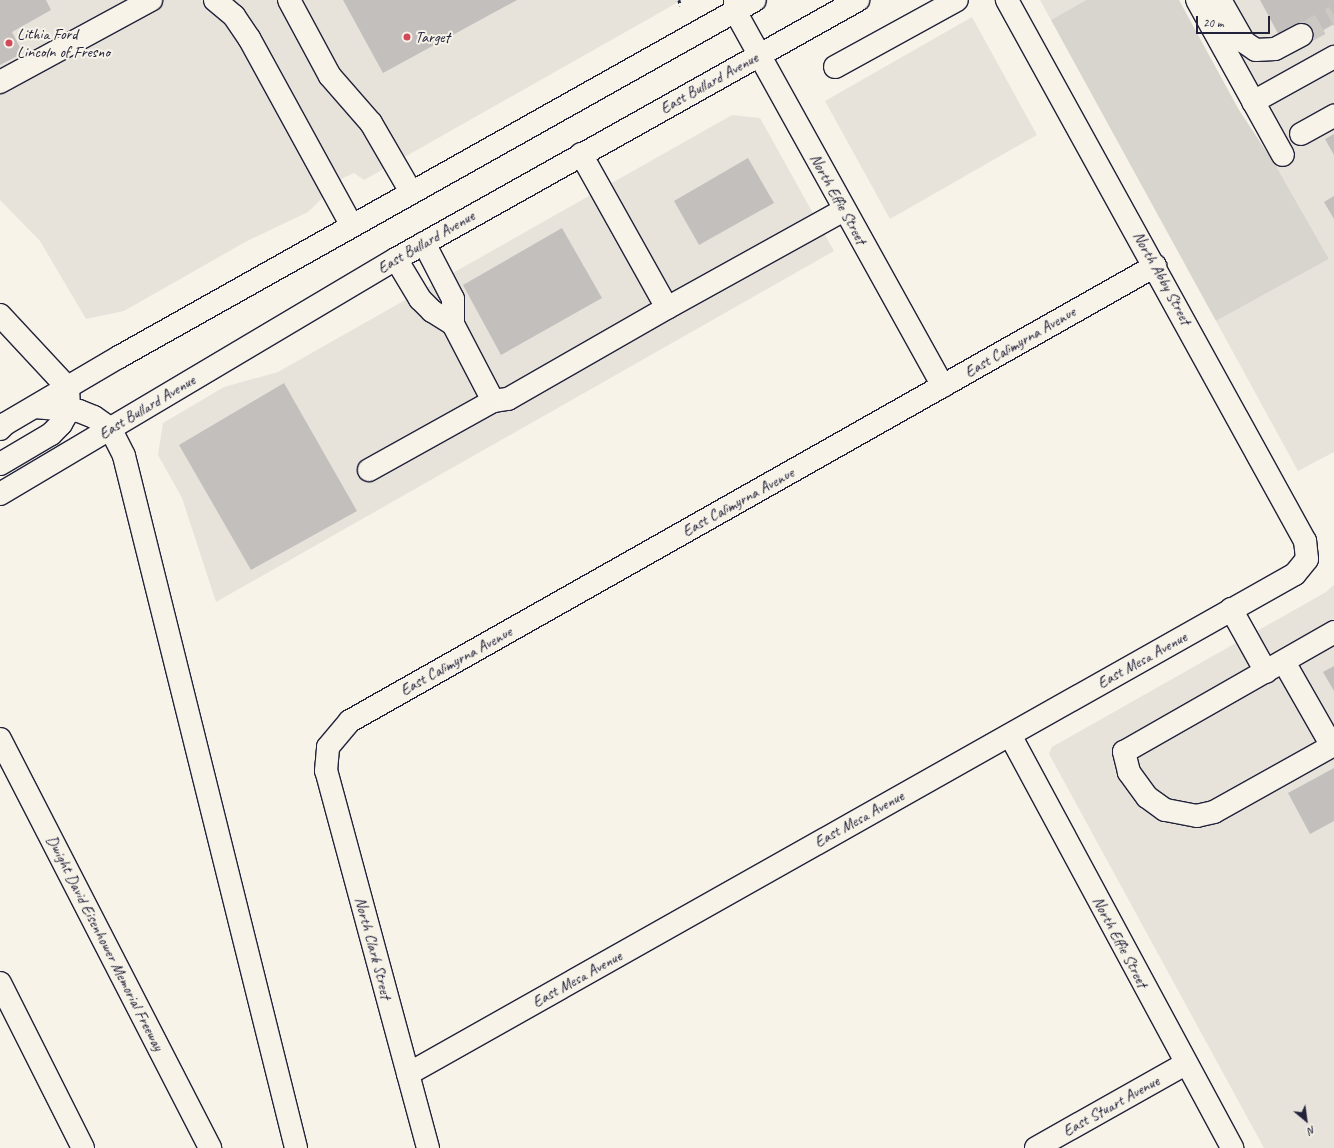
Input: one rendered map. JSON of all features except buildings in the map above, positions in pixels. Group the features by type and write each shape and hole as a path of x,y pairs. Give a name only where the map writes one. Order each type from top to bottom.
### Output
{"main road":[{"path":"0,82 151,0"},
{"path":"215,0 234,16 250,38 352,226"},
{"path":"289,0 330,76 371,123 411,192"},
{"path":"716,0 735,6"},
{"path":"2,426 35,407 68,399 120,356 352,226 735,6 755,0"},
{"name":"East Bullard Avenue","path":"0,494 396,259 858,0"},
{"path":"835,67 957,0"},
{"name":"North Abby Street","path":"1007,0 1155,266 1305,541 1307,559"},
{"path":"1197,0 1283,155"},
{"path":"1220,0 1244,42 1256,50 1275,49 1301,35"},
{"name":"North Effie Street","path":"735,6 759,55 943,386"},
{"path":"1253,102 1334,57"},
{"path":"1301,134 1334,116"},
{"path":"581,154 667,308"},
{"path":"369,470 493,401 508,399 667,308 844,210"},
{"path":"424,243 453,299 453,324 493,401"},
{"path":"396,259 420,299 432,311 453,324"},
{"name":"East Calimyrna Avenue","path":"328,747 350,721 1155,266"},
{"path":"0,315 68,399 110,428 124,456 296,1148"},
{"path":"0,464 51,434 61,424 68,399"},
{"name":"East Mesa Avenue","path":"408,1074 1295,574 1307,559"},
{"path":"1231,609 1275,667 1332,746 1214,812 1197,816 1164,810 1147,797 1129,772 1124,752 1275,667 1334,632"},
{"name":"North Effie Street","path":"1010,735 1185,1064 1232,1148"},
{"name":"Dwight David Eisenhower Memorial Freeway","path":"0,739 210,1148"},
{"name":"North Clark Street","path":"328,747 326,772 428,1148"},
{"path":"0,983 83,1148"},
{"name":"East Stuart Avenue","path":"1036,1148 1185,1064"}],"path":[{"path":"679,0 681,6"}],"shaded area":[{"path":"0,0 682,0 364,180 354,173 343,178 308,212 247,241 124,311 86,319 40,241 0,200"},
{"path":"1040,0 1086,0 1051,20"},
{"path":"1086,0 1179,0 1239,110 1276,166 1329,259 1216,321 1051,20"},
{"path":"1205,0 1334,0 1334,452 1298,471 1216,321 1329,259 1276,166 1289,157"},
{"path":"972,17 1037,135 890,219 825,101"},
{"path":"732,115 760,118 834,251 216,602 182,498 158,455 163,423 224,387 278,372"},
{"path":"1334,585 1334,1148 1264,1148 1049,754 1052,747 1326,592"}],"tunnel":[{"path":"1301,35 1334,17"}],"place":[{"name":"Target","path":"407,37"},
{"name":"Lithia Ford Lincoln of Fresno","path":"9,43"}]}
